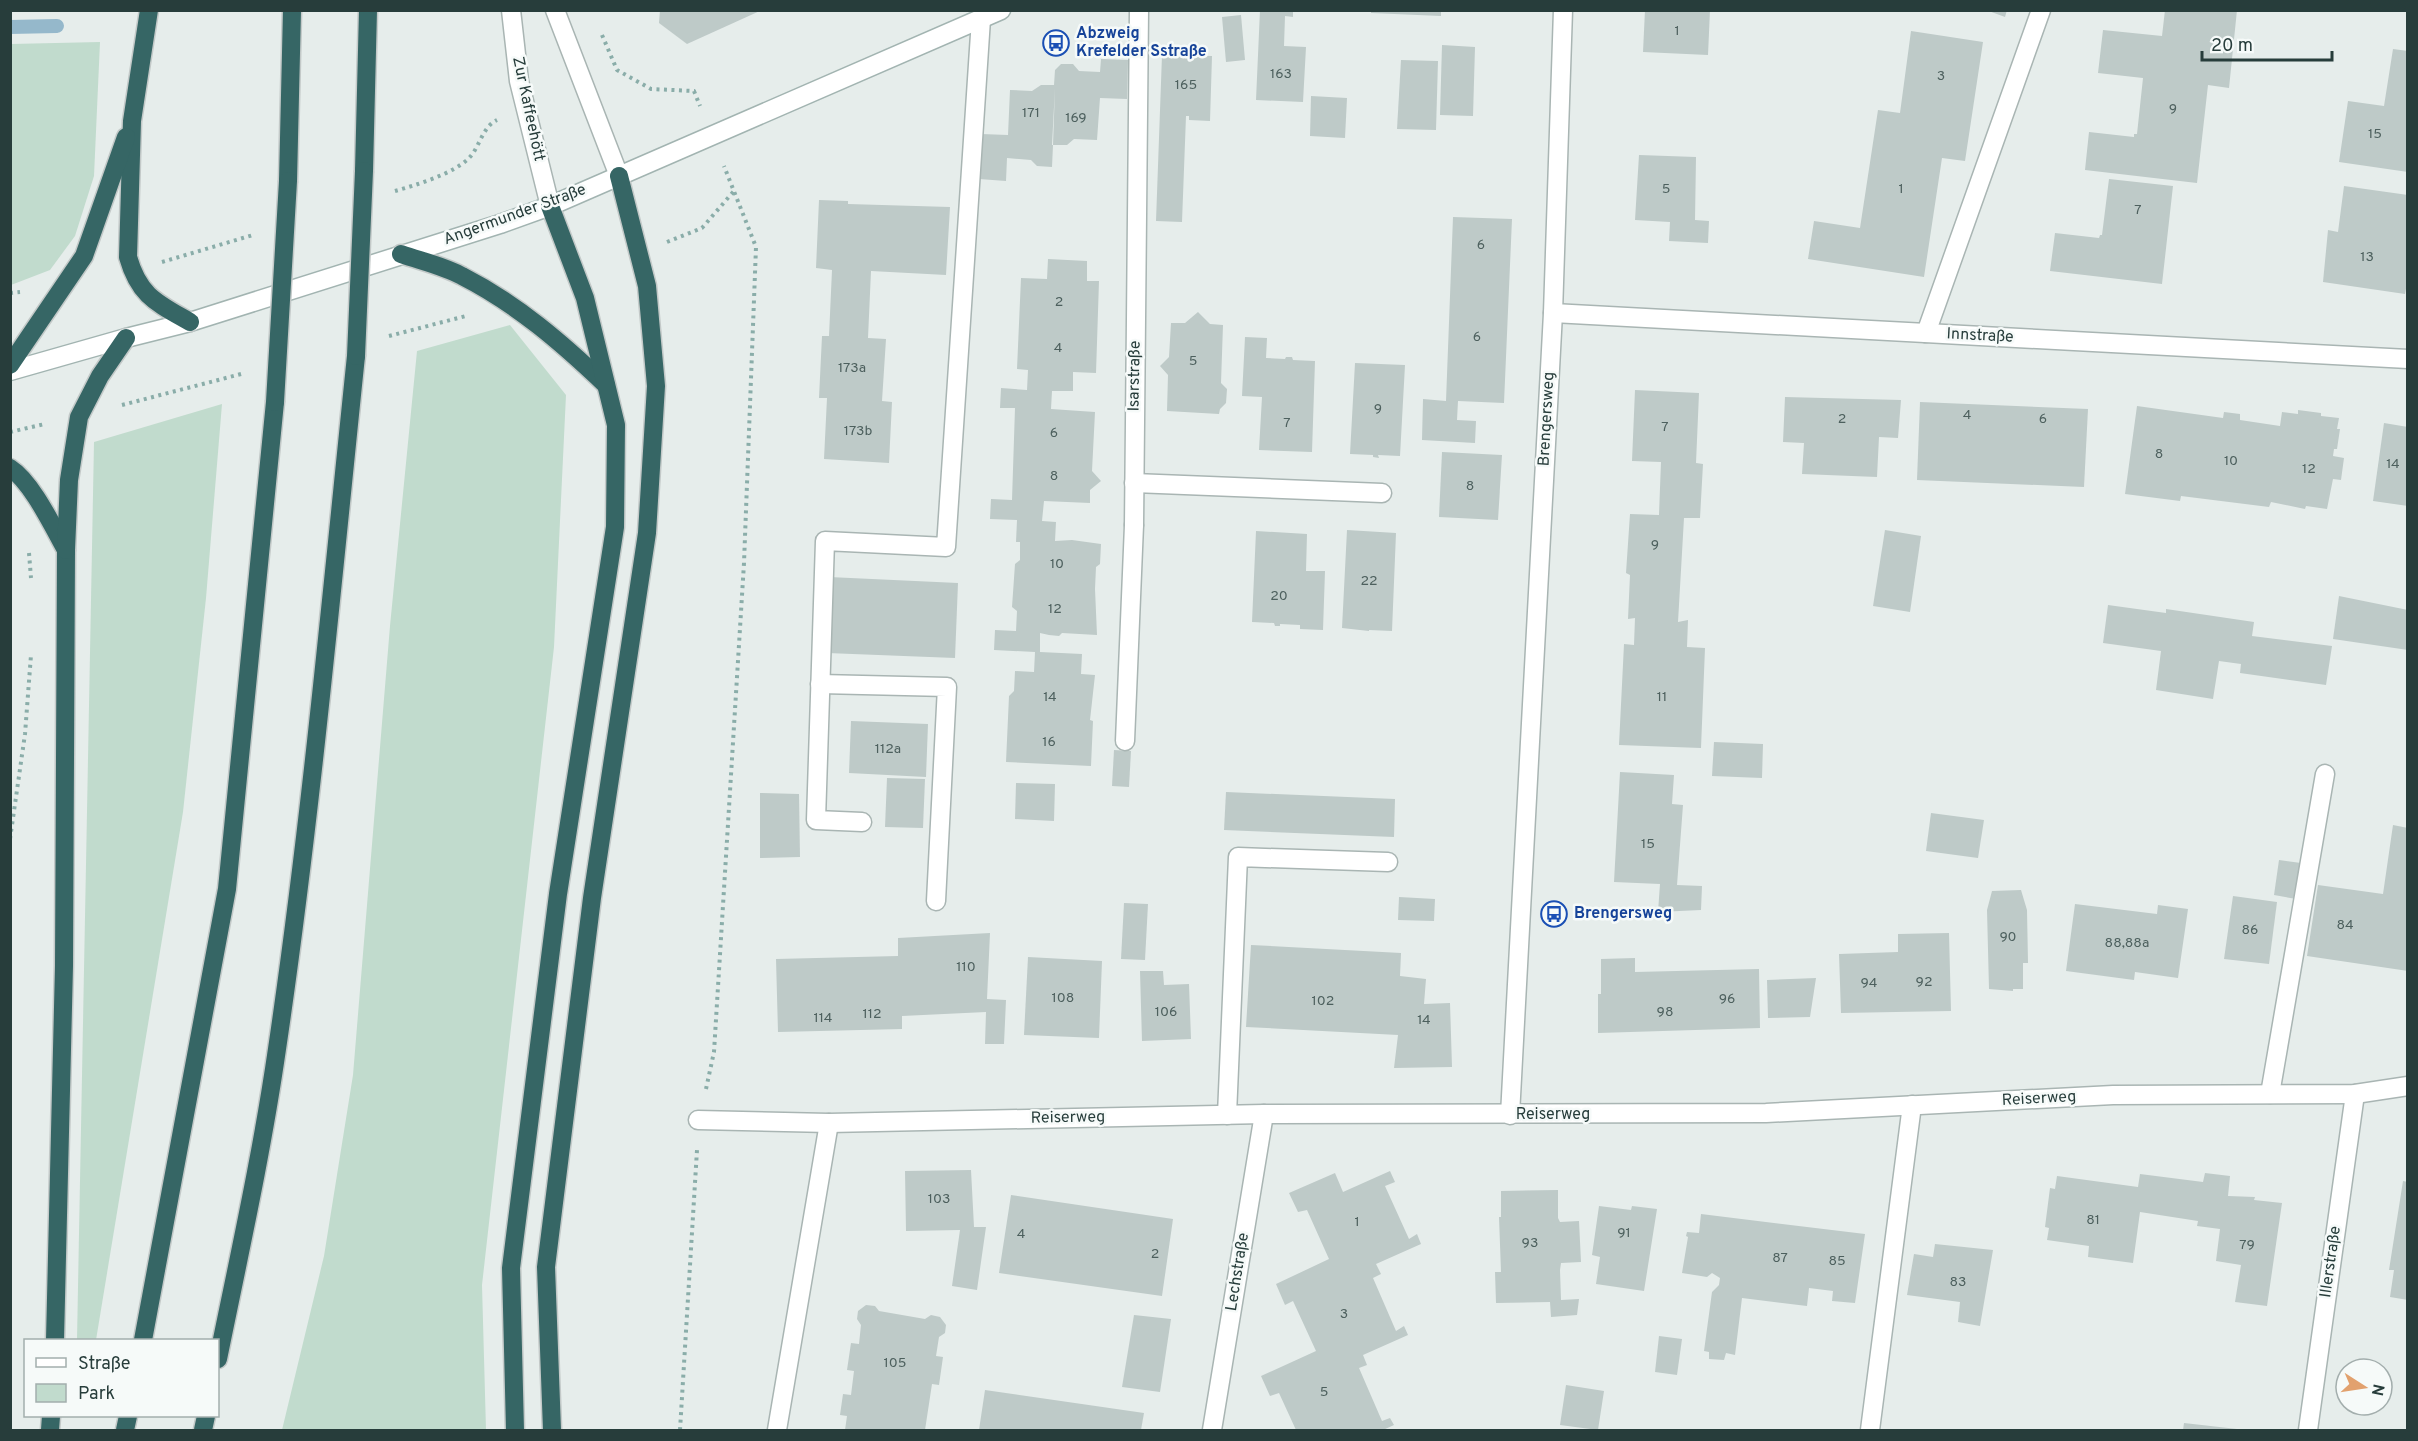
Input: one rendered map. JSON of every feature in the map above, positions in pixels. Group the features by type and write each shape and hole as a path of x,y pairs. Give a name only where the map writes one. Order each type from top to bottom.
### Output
{"highway":[{"path":"149,10 132,121 128,257 132,272 149,298 190,322"},
{"path":"143,1339 227,889 275,402 288,181 292,10"},
{"path":"219,1354 246,1222 282,1016 308,827 356,356 368,10"},
{"path":"10,365 84,256 132,121"},
{"path":"552,1431 546,1267 592,898 647,533 656,386 647,286 620,176"},
{"path":"515,1431 511,1268 558,894 615,527 616,425 585,298 550,206"},
{"path":"401,254 460,275 511,304 564,345 606,385"},
{"path":"55,1339 64,966 66,550 69,480 79,417 100,376 126,338"},
{"path":"10,468 16,472 41,506 66,550"}],"street":[{"name":"Zur Kaffeehött","path":"511,10 519,81 550,206"},
{"path":"555,10 620,176"},
{"name":"Angermunder Straße","path":"10,371 190,322 550,206 1001,10"},
{"name":"Isarstraße","path":"1125,741 1134,525 1139,10"},
{"name":"Brengersweg","path":"1510,1115 1552,313 1563,10"},
{"path":"1926,333 2041,10"},
{"path":"862,822 816,820 825,541 946,547 981,19"},
{"name":"Innstraße","path":"1552,313 2408,359"},
{"path":"1134,483 1382,493"},
{"path":"820,684 947,687 936,901"},
{"path":"2270,1094 2325,774"},
{"path":"1227,1115 1238,857 1388,862"},
{"name":"Reiserweg","path":"698,1120 829,1123 1264,1114 1766,1113 2113,1095 2355,1094 2408,1086"},
{"name":"Illerstraße","path":"2308,1431 2355,1094"},
{"path":"1870,1431 1912,1106"},
{"name":"Lechstraße","path":"1212,1431 1264,1114"},
{"path":"777,1431 829,1123"}],"path":[{"path":"600,30 617,70 651,89 694,91 756,247 744,575 714,1052 698,1120 680,1431"},
{"path":"389,193 434,179 469,159 490,123 526,108"},
{"path":"132,272 255,234"},
{"path":"10,293 61,290"},
{"path":"28,550 32,585"},
{"path":"10,839 25,734 31,654"}],"green space":[{"path":"100,42 94,176 75,236 50,270 11,285 11,44"},
{"path":"510,325 566,395 554,647 482,1285 486,1430 282,1430 324,1256 353,1075 390,626 417,351"},
{"path":"222,404 206,598 183,812 96,1339 77,1339 94,442"}],"building":[{"path":"660,10 762,10 687,44 659,23"},
{"path":"1260,10 1293,10 1293,17 1285,16 1284,46 1306,47 1303,102 1256,100"},
{"path":"1371,10 1441,10 1441,16 1371,13"},
{"path":"1645,10 1710,10 1708,55 1643,52"},
{"path":"1986,10 2007,10 2005,17"},
{"path":"2165,10 2237,10 2229,88 2208,85 2197,183 2085,170 2089,132 2134,137 2134,134 2137,134 2143,78 2098,73 2103,30 2162,36"},
{"path":"1241,15 1245,60 1226,62 1222,17"},
{"path":"1911,31 1983,42 1965,161 1942,158 1924,277 1808,259 1814,221 1860,228 1878,110 1900,113"},
{"path":"1442,45 1475,47 1473,116 1440,115"},
{"path":"2393,49 2408,51 2408,172 2339,162 2348,101 2384,106"},
{"path":"1162,55 1212,56 1210,121 1189,120 1189,116 1186,116 1182,222 1156,221"},
{"path":"1101,59 1128,60 1127,99 1100,98 1097,140 1074,139 1067,145 1053,145 1052,167 1037,166 1031,160 1007,158 1006,181 979,179 981,134 1008,135 1010,90 1032,91 1041,85 1054,85 1055,70 1061,64 1073,64 1079,71 1100,72","holes":["1055,88 1053,145 1052,145"]},
{"path":"1401,60 1438,61 1436,130 1397,129"},
{"path":"1311,96 1347,98 1345,138 1310,136"},
{"path":"1639,155 1696,157 1695,220 1709,221 1708,243 1669,241 1670,222 1635,220"},
{"path":"2109,179 2173,186 2162,284 2050,271 2055,233 2099,238 2102,235"},
{"path":"2344,186 2408,195 2408,278 2405,294 2323,282 2328,230 2338,232"},
{"path":"819,200 848,201 848,204 950,207 946,275 871,271 868,338 886,339 882,401 892,402 889,463 824,459 827,398 819,398 822,336 829,336 832,270 816,268"},
{"path":"1453,217 1512,219 1504,403 1458,401 1457,420 1476,421 1475,443 1422,440 1423,399 1446,401"},
{"path":"1048,259 1087,261 1087,281 1099,281 1096,373 1073,372 1073,391 1052,391 1051,409 1095,412 1092,471 1101,481 1090,490 1090,503 1044,501 1042,521 1056,522 1055,541 1072,540 1101,544 1100,564 1096,567 1095,589 1097,635 1062,633 1059,636 1040,633 1040,652 1082,654 1081,674 1095,675 1090,720 1093,721 1091,766 1006,762 1009,696 1014,691 1015,671 1034,672 1035,652 994,650 995,630 1016,631 1017,611 1012,607 1015,564 1020,560 1020,542 1016,542 1017,520 990,519 991,499 1012,500 1015,408 1000,408 1001,388 1027,390 1028,370 1017,369 1021,278 1047,279"},
{"path":"1198,312 1210,324 1223,325 1221,383 1227,389 1226,403 1220,409 1219,414 1167,411 1168,375 1160,366 1169,357 1171,323 1185,323"},
{"path":"1245,337 1267,338 1266,358 1292,357 1293,360 1315,361 1312,452 1259,450 1262,397 1242,396"},
{"path":"1355,363 1405,365 1400,456 1378,455 1379,458 1373,455 1350,454"},
{"path":"1635,390 1699,393 1696,463 1703,464 1700,518 1684,518 1678,622 1688,620 1687,647 1705,648 1701,748 1619,745 1624,644 1634,645 1635,618 1628,619 1630,575 1626,573 1630,514 1659,515 1661,462 1632,461"},
{"path":"1785,397 1901,400 1898,438 1879,437 1877,477 1802,474 1804,443 1783,442"},
{"path":"1920,402 2088,409 2084,487 1917,480"},
{"path":"2137,406 2223,418 2224,412 2240,414 2240,420 2280,426 2282,412 2298,414 2298,410 2339,418 2337,449 2334,449 2333,456 2344,458 2341,480 2333,479 2327,509 2306,506 2305,509 2271,502 2269,507 2181,496 2180,501 2125,494"},
{"path":"2384,423 2408,427 2408,506 2373,501"},
{"path":"1442,452 1502,455 1498,520 1439,517"},
{"path":"1347,530 1396,533 1392,631 1342,628"},
{"path":"1885,530 1921,536 1910,612 1873,606"},
{"path":"1256,531 1307,534 1306,571 1325,571 1323,630 1300,629 1300,625 1275,626 1274,623 1252,622"},
{"path":"829,577 958,583 955,658 827,653"},
{"path":"2339,596 2408,610 2408,650 2333,639"},
{"path":"2108,605 2166,613 2166,609 2254,622 2252,636 2332,646 2326,685 2240,673 2241,664 2219,661 2213,699 2156,690 2161,651 2103,643"},
{"path":"851,721 928,724 926,777 849,773"},
{"path":"1714,742 1763,744 1762,778 1712,776"},
{"path":"1114,750 1131,751 1129,787 1112,786"},
{"path":"1620,772 1674,775 1672,804 1683,805 1677,885 1702,886 1701,910 1658,912 1660,884 1614,882"},
{"path":"887,778 925,779 923,828 885,827"},
{"path":"1016,783 1055,784 1054,821 1015,819"},
{"path":"1226,792 1395,799 1394,837 1224,830"},
{"path":"760,793 799,794 800,857 760,858"},
{"path":"1931,813 1984,820 1978,858 1926,851"},
{"path":"2393,825 2408,828 2408,971 2307,956 2318,885 2383,894"},
{"path":"2279,860 2301,863 2296,899 2274,895"},
{"path":"2021,890 2027,910 2028,963 2023,963 2023,989 2013,989 2013,991 1989,989 1987,910 1992,891"},
{"path":"2233,896 2277,902 2269,964 2224,959"},
{"path":"1399,897 1435,899 1434,921 1398,920"},
{"path":"1124,903 1148,904 1145,960 1121,959"},
{"path":"2075,904 2157,914 2158,905 2188,909 2178,978 2135,972 2134,980 2066,971"},
{"path":"990,933 987,999 1006,1000 1004,1044 985,1044 986,1012 902,1016 902,1029 778,1032 776,959 898,956 898,938"},
{"path":"1949,933 1951,1011 1841,1013 1839,954 1898,952 1898,934"},
{"path":"1251,945 1401,953 1400,976 1426,979 1424,1004 1450,1003 1452,1067 1394,1068 1398,1035 1246,1027"},
{"path":"1028,957 1102,961 1099,1038 1024,1035"},
{"path":"1635,958 1635,972 1759,969 1760,1028 1598,1033 1601,959"},
{"path":"1140,971 1163,971 1164,985 1189,984 1191,1039 1142,1041"},
{"path":"1816,978 1810,1017 1768,1018 1767,980"},
{"path":"971,1170 974,1227 986,1227 977,1290 952,1286 960,1230 906,1231 905,1171"},
{"path":"1390,1171 1395,1182 1385,1186 1409,1239 1417,1234 1421,1244 1376,1264 1381,1274 1373,1278 1396,1331 1404,1326 1408,1335 1363,1355 1367,1365 1359,1368 1382,1421 1390,1418 1394,1425 1383,1430 1296,1430 1279,1393 1270,1396 1261,1376 1316,1351 1293,1301 1285,1305 1276,1284 1329,1259 1307,1210 1298,1212 1289,1193 1335,1173 1343,1192"},
{"path":"2205,1173 2230,1176 2228,1196 2255,1197 2254,1200 2282,1203 2267,1306 2235,1302 2241,1265 2216,1261 2220,1229 2197,1226 2198,1221 2140,1212 2133,1263 2088,1257 2089,1246 2047,1240 2049,1228 2045,1227 2050,1188 2055,1189 2057,1176 2138,1187 2140,1174 2203,1182"},
{"path":"2403,1181 2408,1182 2408,1300 2390,1297 2394,1270 2389,1270"},
{"path":"1558,1190 1560,1222 1579,1221 1581,1262 1561,1263 1560,1270 1561,1300 1579,1299 1577,1315 1551,1317 1550,1302 1496,1303 1495,1272 1501,1272 1499,1217 1501,1217 1501,1191"},
{"path":"1011,1195 1173,1219 1162,1296 999,1273"},
{"path":"1599,1206 1631,1210 1632,1206 1657,1209 1644,1291 1596,1284 1600,1257 1592,1255"},
{"path":"1701,1214 1865,1234 1855,1303 1832,1301 1833,1291 1809,1288 1807,1306 1742,1298 1735,1355 1726,1353 1724,1360 1709,1359 1709,1352 1704,1351 1712,1292 1719,1285 1720,1278 1712,1273 1707,1277 1682,1273 1687,1232 1699,1233"},
{"path":"1935,1244 1993,1250 1980,1326 1958,1322 1960,1302 1907,1295 1914,1254 1933,1257"},
{"path":"866,1305 875,1306 879,1311 925,1319 931,1315 940,1317 946,1325 945,1333 939,1337 936,1356 943,1357 939,1385 932,1384 925,1430 845,1430 847,1416 840,1415 843,1394 851,1395 854,1371 847,1370 851,1343 859,1344 861,1325 857,1319 858,1311"},
{"path":"1134,1315 1171,1319 1160,1392 1122,1387"},
{"path":"1659,1336 1682,1339 1677,1375 1655,1372"},
{"path":"1566,1385 1604,1391 1598,1430 1560,1425"},
{"path":"985,1390 1144,1413 1141,1430 979,1430"},
{"path":"2184,1423 2237,1429 2183,1430"}],"waterway":[{"path":"10,27 57,26"}],"place":[{"name":"Abzweig Krefelder Sstraße","path":"1056,43"},
{"name":"Brengersweg","path":"1554,914"}]}
